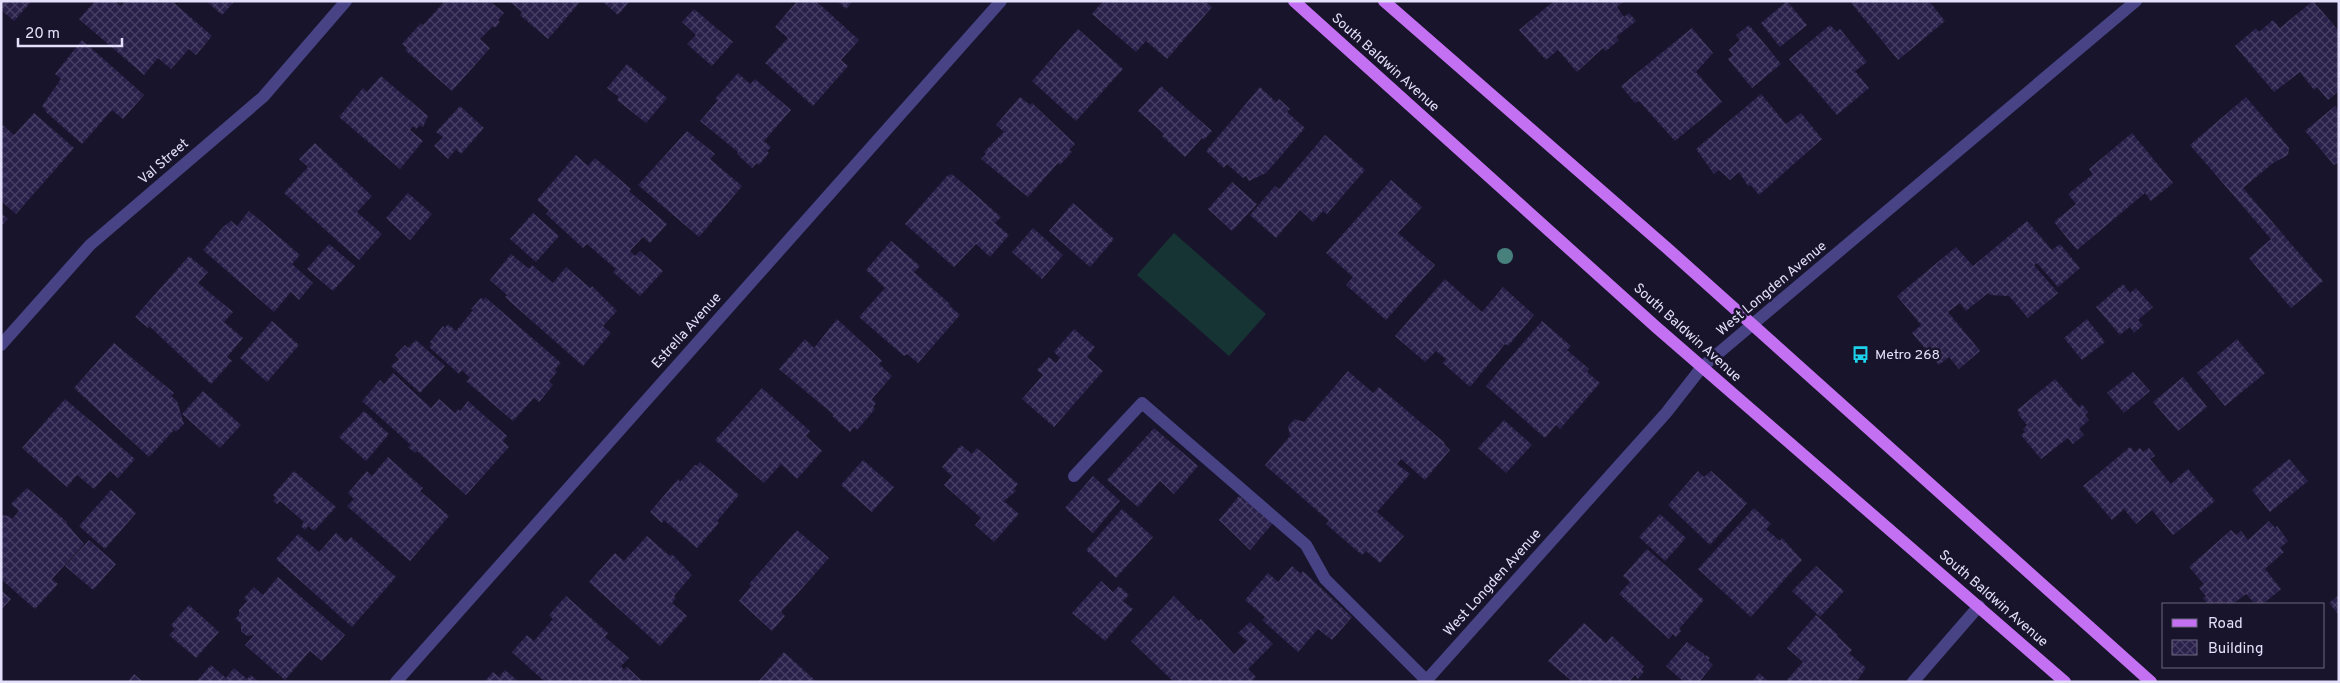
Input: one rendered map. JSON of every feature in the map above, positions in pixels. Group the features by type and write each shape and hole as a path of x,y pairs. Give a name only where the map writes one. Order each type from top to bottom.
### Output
{"main road":[{"name":"South Baldwin Avenue","path":"1294,1 1702,367 2065,682"},
{"path":"1384,1 1668,249 2151,682"}],"street":[{"name":"Val Street","path":"1,345 90,245 263,97 346,1"},
{"name":"Estrella Avenue","path":"396,682 1001,1"},
{"name":"West Longden Avenue","path":"1426,681 1666,412 1702,367 2136,1"},
{"path":"1074,476 1142,403 1306,544 1325,579 1426,681"},
{"path":"1913,682 1979,606"}],"green space":[{"path":"1174,233 1266,314 1229,356 1137,275"}],"building":[{"path":"1,1 32,1 14,21 1,10"},
{"path":"95,1 115,1 121,6 125,1 172,1 212,36 196,55 189,49 171,69 158,58 144,75 79,19"},
{"path":"206,1 235,1 222,15"},
{"path":"441,1 490,1 504,13 498,20 500,22 495,28 493,26 480,39 490,48 452,91 405,50 407,48 402,44 443,3"},
{"path":"509,1 581,1 548,39 520,15 522,12"},
{"path":"602,1 630,1 618,15"},
{"path":"797,1 816,1 859,40 841,60 848,66 813,106 765,63 788,38 775,27"},
{"path":"837,1 853,1 846,9"},
{"path":"1103,1 1205,1 1212,7 1167,59 1146,41 1136,52 1092,14"},
{"path":"1554,1 1625,1 1617,7 1624,17 1629,13 1636,21 1616,37 1619,40 1606,51 1603,48 1577,72 1558,50 1546,60 1519,30"},
{"path":"1787,1 1807,25 1780,47 1761,23"},
{"path":"1854,1 1929,1 1945,21 1898,60 1851,3"},
{"path":"2313,1 2339,31 2339,91 2328,100 2317,87 2314,90 2300,72 2274,92 2235,46 2256,28 2259,32 2273,20 2280,28"},
{"path":"694,9 733,42 712,66 687,44 696,35 682,22"},
{"path":"1749,25 1781,64 1752,88 1728,59 1733,55 1729,50 1740,40 1736,35"},
{"path":"1830,25 1837,32 1840,29 1867,62 1855,71 1869,88 1837,115 1789,59"},
{"path":"1692,28 1713,53 1696,72 1722,102 1675,141 1639,101 1635,103 1621,86"},
{"path":"1078,29 1123,69 1076,121 1032,81"},
{"path":"82,40 144,95 123,119 112,110 82,144 45,111 42,106 61,79 55,74"},
{"path":"627,64 667,98 646,123 617,100 619,97 607,88"},
{"path":"738,73 750,84 755,79 791,110 764,141 771,147 767,151 769,153 759,165 757,163 752,168 737,154 738,152 700,121 718,100 715,99"},
{"path":"381,76 428,116 423,127 420,125 416,129 413,126 410,130 423,141 400,169 339,117 363,88 367,92"},
{"path":"1161,86 1212,131 1204,140 1202,138 1185,157 1162,136 1164,134 1138,111"},
{"path":"1260,87 1276,102 1279,99 1290,109 1287,112 1305,128 1266,173 1249,181 1246,176 1243,178 1227,164 1224,168 1206,151"},
{"path":"1761,94 1786,124 1801,113 1822,139 1759,195 1751,185 1748,186 1739,172 1730,180 1719,170 1714,174 1696,149"},
{"path":"1020,97 1030,105 1032,103 1075,144 1069,150 1072,152 1060,165 1058,163 1028,197 981,159 986,154 984,152 1004,132 996,125"},
{"path":"2246,97 2289,148 2288,155 2273,163 2243,188 2323,281 2291,308 2249,258 2271,239 2190,145"},
{"path":"460,106 484,128 461,154 456,149 448,159 434,146 443,137 436,132"},
{"path":"2335,106 2339,111 2339,162 2334,165 2305,131"},
{"path":"34,113 74,148 16,214 1,201 1,128 3,125 14,135"},
{"path":"687,131 715,154 710,159 742,186 699,237 638,185"},
{"path":"2132,133 2173,183 2151,201 2145,193 2077,250 2054,222 2076,204 2068,194 2093,174 2089,169"},
{"path":"1325,135 1365,170 1327,214 1323,211 1313,222 1300,210 1276,238 1250,215 1275,186 1279,189"},
{"path":"315,143 372,196 357,212 382,234 359,260 284,193 308,167 299,159"},
{"path":"576,155 588,166 595,158 667,224 650,243 643,237 630,251 635,256 640,251 663,271 640,296 613,272 616,269 587,244 583,248 546,214 549,211 537,200"},
{"path":"952,174 1001,217 995,223 1009,235 990,257 976,244 954,267 905,224 947,176"},
{"path":"1391,180 1422,207 1398,233 1435,265 1386,320 1346,285 1353,277 1326,253"},
{"path":"1232,182 1257,204 1232,231 1208,209"},
{"path":"408,193 432,214 410,240 386,218"},
{"path":"1073,203 1114,239 1090,267 1049,231"},
{"path":"249,211 300,255 292,264 313,283 299,300 291,292 274,312 203,250 223,227 231,221 237,226"},
{"path":"1,213 8,219 1,226"},
{"path":"533,213 559,236 536,262 510,239"},
{"path":"2027,221 2052,250 2060,244 2080,268 2058,287 2037,263 2034,265 2058,293 2028,318 2009,296 1990,295 1988,293 1966,311 1960,303 1948,312 1980,351 1959,369 1949,357 1939,365 1912,333 1921,325 1897,296 1956,247 1973,266"},
{"path":"1033,228 1063,255 1042,279 1012,252"},
{"path":"891,241 920,266 914,272 960,315 918,363 907,354 904,356 859,317 885,288 866,270"},
{"path":"329,244 355,266 333,291 307,269"},
{"path":"511,254 529,269 532,265 553,283 566,267 590,288 592,286 617,311 603,326 611,333 583,366 505,297 507,295 490,280"},
{"path":"189,256 208,272 198,283 233,312 224,322 243,338 227,357 232,361 211,384 149,326 148,328 135,317"},
{"path":"1445,279 1482,312 1503,287 1534,315 1508,346 1505,344 1470,387 1443,363 1446,359 1436,351 1425,362 1395,336"},
{"path":"2123,284 2130,293 2136,288 2153,307 2138,320 2143,325 2134,333 2130,327 2120,335 2096,307"},
{"path":"485,297 561,363 555,369 557,372 549,381 553,385 539,402 534,398 513,421 466,381 470,378 462,370 459,374 429,347 432,344 430,342 443,326 445,328 448,324 456,331 473,310 471,309 481,298 484,300"},
{"path":"837,319 882,361 879,364 892,376 872,399 876,403 873,407 875,409 857,430 854,427 850,432 832,416 834,415 779,369 805,339 814,348"},
{"path":"2087,319 2105,342 2082,360 2064,338"},
{"path":"272,321 299,345 267,382 240,358"},
{"path":"1542,321 1571,346 1567,350 1589,369 1587,372 1600,383 1560,429 1556,425 1545,438 1486,386"},
{"path":"1074,329 1095,347 1087,357 1103,371 1054,427 1022,399 1043,375 1037,370 1049,357 1056,363 1060,358 1054,352"},
{"path":"2237,339 2265,373 2225,406 2197,373"},
{"path":"416,340 445,366 420,393 391,366 399,359 395,355 405,345 408,348"},
{"path":"114,343 174,393 171,396 177,401 184,424 176,432 174,430 149,457 74,388"},
{"path":"1348,371 1373,393 1379,387 1445,443 1450,450 1425,480 1401,459 1397,464 1410,474 1377,512 1404,536 1380,563 1366,551 1362,555 1326,524 1329,521 1265,465 1290,436 1288,426 1295,419 1304,422"},
{"path":"2133,372 2150,391 2124,413 2107,393"},
{"path":"393,373 431,408 439,399 455,413 458,409 460,411 468,401 507,436 503,441 509,447 466,495 417,451 415,453 408,447 411,445 362,401 380,380 384,384"},
{"path":"2183,377 2207,407 2178,431 2153,402"},
{"path":"2055,379 2079,407 2082,404 2088,412 2085,415 2089,420 2079,429 2084,435 2073,444 2068,438 2041,459 2021,435 2025,432 2023,429 2027,425 2017,410"},
{"path":"762,388 810,431 806,436 822,451 797,479 781,464 764,483 715,440"},
{"path":"203,391 241,425 220,448 182,414"},
{"path":"65,399 135,459 118,478 110,471 94,489 77,475 67,487 22,448"},
{"path":"364,411 389,434 366,461 339,437"},
{"path":"1504,420 1532,445 1506,473 1478,448"},
{"path":"1154,428 1198,466 1174,494 1160,481 1138,507 1107,480"},
{"path":"961,445 972,454 977,448 1018,484 1014,489 1016,491 1004,501 1019,514 994,542 975,525 981,518 944,485 952,476 942,467"},
{"path":"2130,447 2135,452 2140,448 2143,452 2149,448 2155,456 2150,459 2171,484 2188,469 2215,501 2173,535 2152,510 2136,524 2124,509 2112,520 2083,486"},
{"path":"388,457 423,488 420,491 449,516 410,561 347,506 354,499 348,493 367,471 372,476"},
{"path":"2289,459 2308,481 2270,512 2252,490"},
{"path":"863,460 894,487 872,512 841,485"},
{"path":"700,462 739,495 717,521 719,523 697,548 664,520 662,523 650,512 678,479 680,482"},
{"path":"294,471 336,507 314,531 308,526 305,530 301,526 304,522 280,501 277,504 273,501 276,498 273,495"},
{"path":"1698,471 1704,477 1711,471 1747,503 1710,545 1668,505"},
{"path":"1093,476 1120,501 1093,533 1065,508"},
{"path":"27,488 67,522 84,544 52,579 58,584 35,609 1,579 1,515 9,516 12,519 19,511 11,504"},
{"path":"111,490 136,513 105,549 79,526"},
{"path":"1239,496 1274,522 1250,550 1219,520"},
{"path":"1754,508 1771,524 1766,529 1780,541 1782,538 1802,560 1751,617 1698,569"},
{"path":"1122,509 1153,537 1116,578 1086,550"},
{"path":"1660,514 1686,538 1665,561 1639,537"},
{"path":"2269,521 2275,528 2277,526 2288,541 2280,548 2284,552 2265,569 2281,589 2264,603 2254,603 2246,594 2234,603 2207,603 2203,598 2206,596 2199,588 2204,584 2189,567 2231,530 2236,535 2241,531 2248,540"},
{"path":"797,530 829,558 781,612 785,616 772,631 739,601 751,586 749,584"},
{"path":"336,533 346,542 351,537 396,577 352,627 276,559 298,534 319,552"},
{"path":"647,536 670,556 672,554 692,575 674,596 676,598 672,603 687,616 660,646 589,582 615,553 624,561"},
{"path":"89,540 116,564 93,590 65,566"},
{"path":"1647,549 1704,600 1679,629 1681,631 1676,637 1673,634 1669,639 1619,594 1630,582 1623,576"},
{"path":"1292,566 1301,574 1303,571 1352,617 1332,640 1318,629 1298,652 1262,620 1265,617 1245,600 1268,573 1278,582"},
{"path":"1816,566 1844,591 1820,617 1792,591"},
{"path":"278,577 345,635 322,661 310,651 285,680 245,645 254,635 247,636 241,631 241,623 235,619 239,615 239,610 247,601 244,598 254,587 263,595"},
{"path":"1101,581 1113,592 1119,586 1129,595 1123,601 1133,609 1105,641 1072,613"},
{"path":"1,590 11,599 1,610"},
{"path":"2339,595 2339,615 2329,603"},
{"path":"566,596 608,633 605,637 629,658 621,666 624,670 627,667 643,682 545,682 512,652 527,635 534,641 553,619 549,615"},
{"path":"1174,596 1199,621 1201,619 1234,654 1247,641 1238,633 1250,622 1273,644 1248,669 1256,677 1252,682 1174,682 1131,641"},
{"path":"189,605 219,632 196,658 169,635 175,629 171,625"},
{"path":"1816,615 1838,635 1852,650 1849,653 1866,668 1856,682 1786,681 1803,662 1787,648"},
{"path":"1584,623 1606,643 1612,636 1644,666 1641,669 1644,671 1638,679 1635,675 1629,682 1573,682 1548,661"},
{"path":"1687,642 1704,654 1705,657 1706,655 1710,658 1708,660 1713,665 1699,682 1684,682 1666,666"},
{"path":"784,652 817,682 758,682"},
{"path":"211,665 226,678 234,668 247,679 251,675 259,682 196,682"},
{"path":"505,670 519,682 484,682 493,672 499,677"},
{"path":"1759,673 1769,682 1752,682"},
{"path":"134,674 143,682 128,682"}],"place":[{"name":"Metro 268","path":"1861,355"}]}
